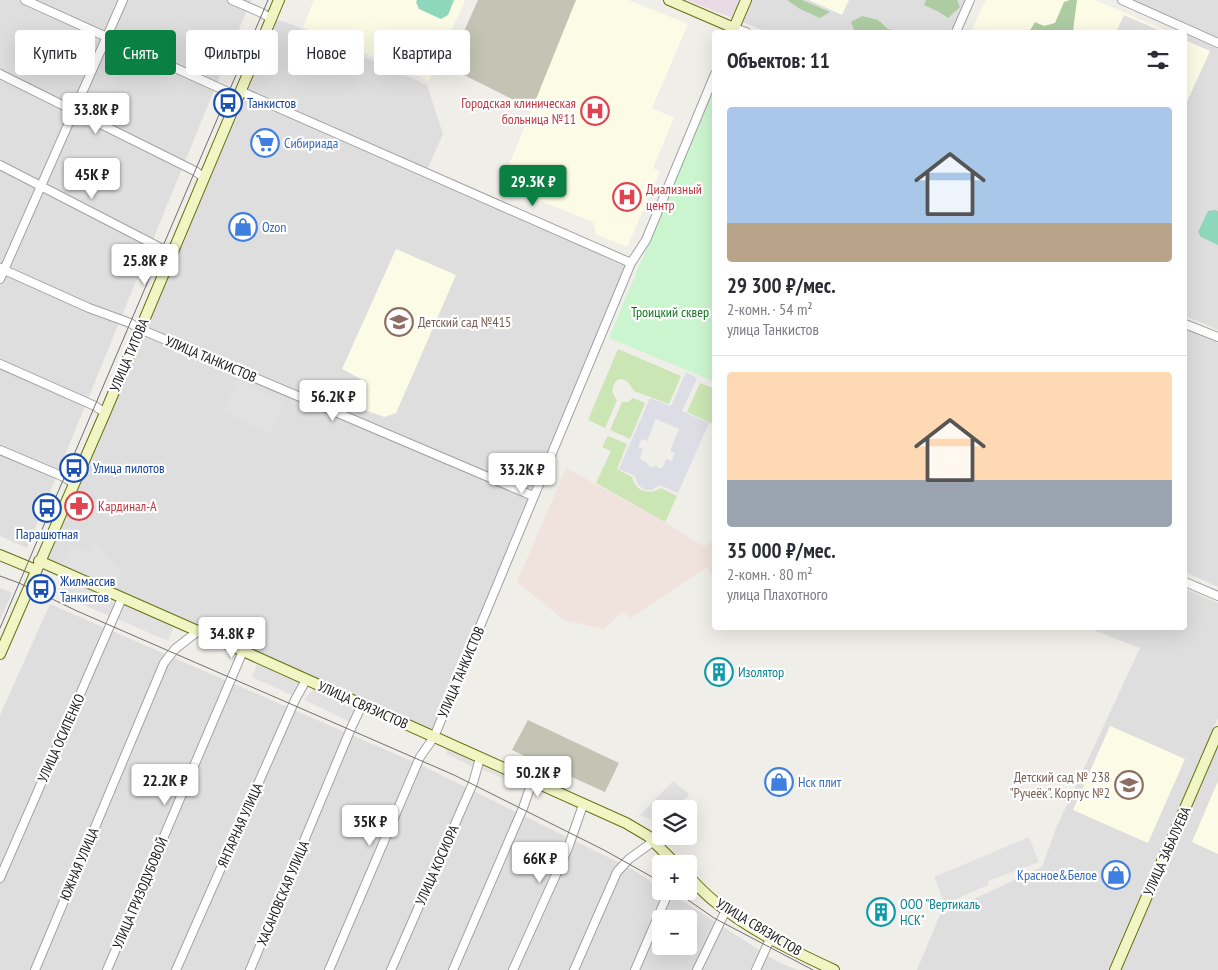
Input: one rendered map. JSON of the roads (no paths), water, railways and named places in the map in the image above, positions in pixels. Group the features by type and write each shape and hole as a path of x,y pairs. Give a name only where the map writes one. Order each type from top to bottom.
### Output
{"street":[{"path":"25,0 105,36"},
{"path":"110,30 123,0"},
{"path":"232,0 271,19"},
{"name":"УЛИЦА ТИТОВА","path":"0,654 105,413 279,0"},
{"path":"668,0 733,30 746,0"},
{"path":"957,30 970,0"},
{"path":"1122,0 1218,43"},
{"path":"0,278 2,269 105,41"},
{"path":"176,68 631,263"},
{"path":"0,74 192,170 203,178"},
{"name":"УЛИЦА ТАНКИСТОВ","path":"329,970 420,757 434,737 631,263 646,240 712,81"},
{"path":"0,165 155,244 172,255"},
{"name":"УЛИЦА ТАНКИСТОВ","path":"2,269 89,308 130,323 140,329 533,496"},
{"path":"1187,325 1218,337"},
{"path":"0,364 92,405 105,413"},
{"path":"0,450 73,483"},
{"name":"УЛИЦА СВЯЗИСТОВ","path":"0,555 38,565 122,598 198,631 626,823 652,840"},
{"path":"1187,583 1218,596"},
{"name":"УЛИЦА ОСИПЕНКО","path":"0,878 122,598"},
{"name":"ЮЖНАЯ УЛИЦА","path":"34,970 164,664 175,649 198,631"},
{"name":"УЛИЦА ГРИЗОДУБОВОЙ","path":"107,970 243,651"},
{"name":"ЯНТАРНАЯ УЛИЦА","path":"176,970 295,700 306,680"},
{"name":"ХАСАНОВСКАЯ УЛИЦА","path":"250,970 362,705"},
{"name":"УЛИЦА ЗАБАЛУЕВА","path":"1115,970 1218,732"},
{"name":"УЛИЦА КОСИОРА","path":"391,970 473,783 480,758"},
{"path":"453,970 523,808 532,782"},
{"path":"513,970 568,848 583,805"},
{"path":"574,970 617,872 629,859 652,842"},
{"name":"УЛИЦА СВЯЗИСТОВ","path":"658,845 667,855"},
{"name":"УЛИЦА СВЯЗИСТОВ","path":"697,885 712,900 726,910 822,967 834,970"},
{"path":"635,970 666,900"},
{"path":"697,970 726,910"},
{"path":"756,970 771,937"}],"tram line":[{"path":"0,628 268,0"},
{"path":"0,576 454,775 604,850 652,877"},
{"path":"688,900 714,918 813,970"}],"place":[{"name":"Танкистов","path":"228,103"},
{"name":"Городская клиническая больница №11","path":"595,111"},
{"name":"Сибириада","path":"265,143"},
{"name":"Диализный центр","path":"627,197"},
{"name":"Ozon","path":"243,227"},
{"name":"Детский сад №415","path":"399,322"},
{"name":"Улица пилотов","path":"74,468"},
{"name":"Кардинал-А","path":"79,506"},
{"name":"Парашютная","path":"47,508"},
{"name":"Жилмассив Танкистов","path":"41,589"},
{"name":"Изолятор","path":"719,672"},
{"name":"Нск плит","path":"779,782"},
{"name":"Детский сад № 238 \"Ручеёк\". Корпус №2","path":"1129,785"},
{"name":"Красное&Белое","path":"1116,875"},
{"name":"ООО \"Вертикаль НСК\"","path":"881,912"}],"park label":[{"name":"Троицкий сквер","path":"670,312"}]}
